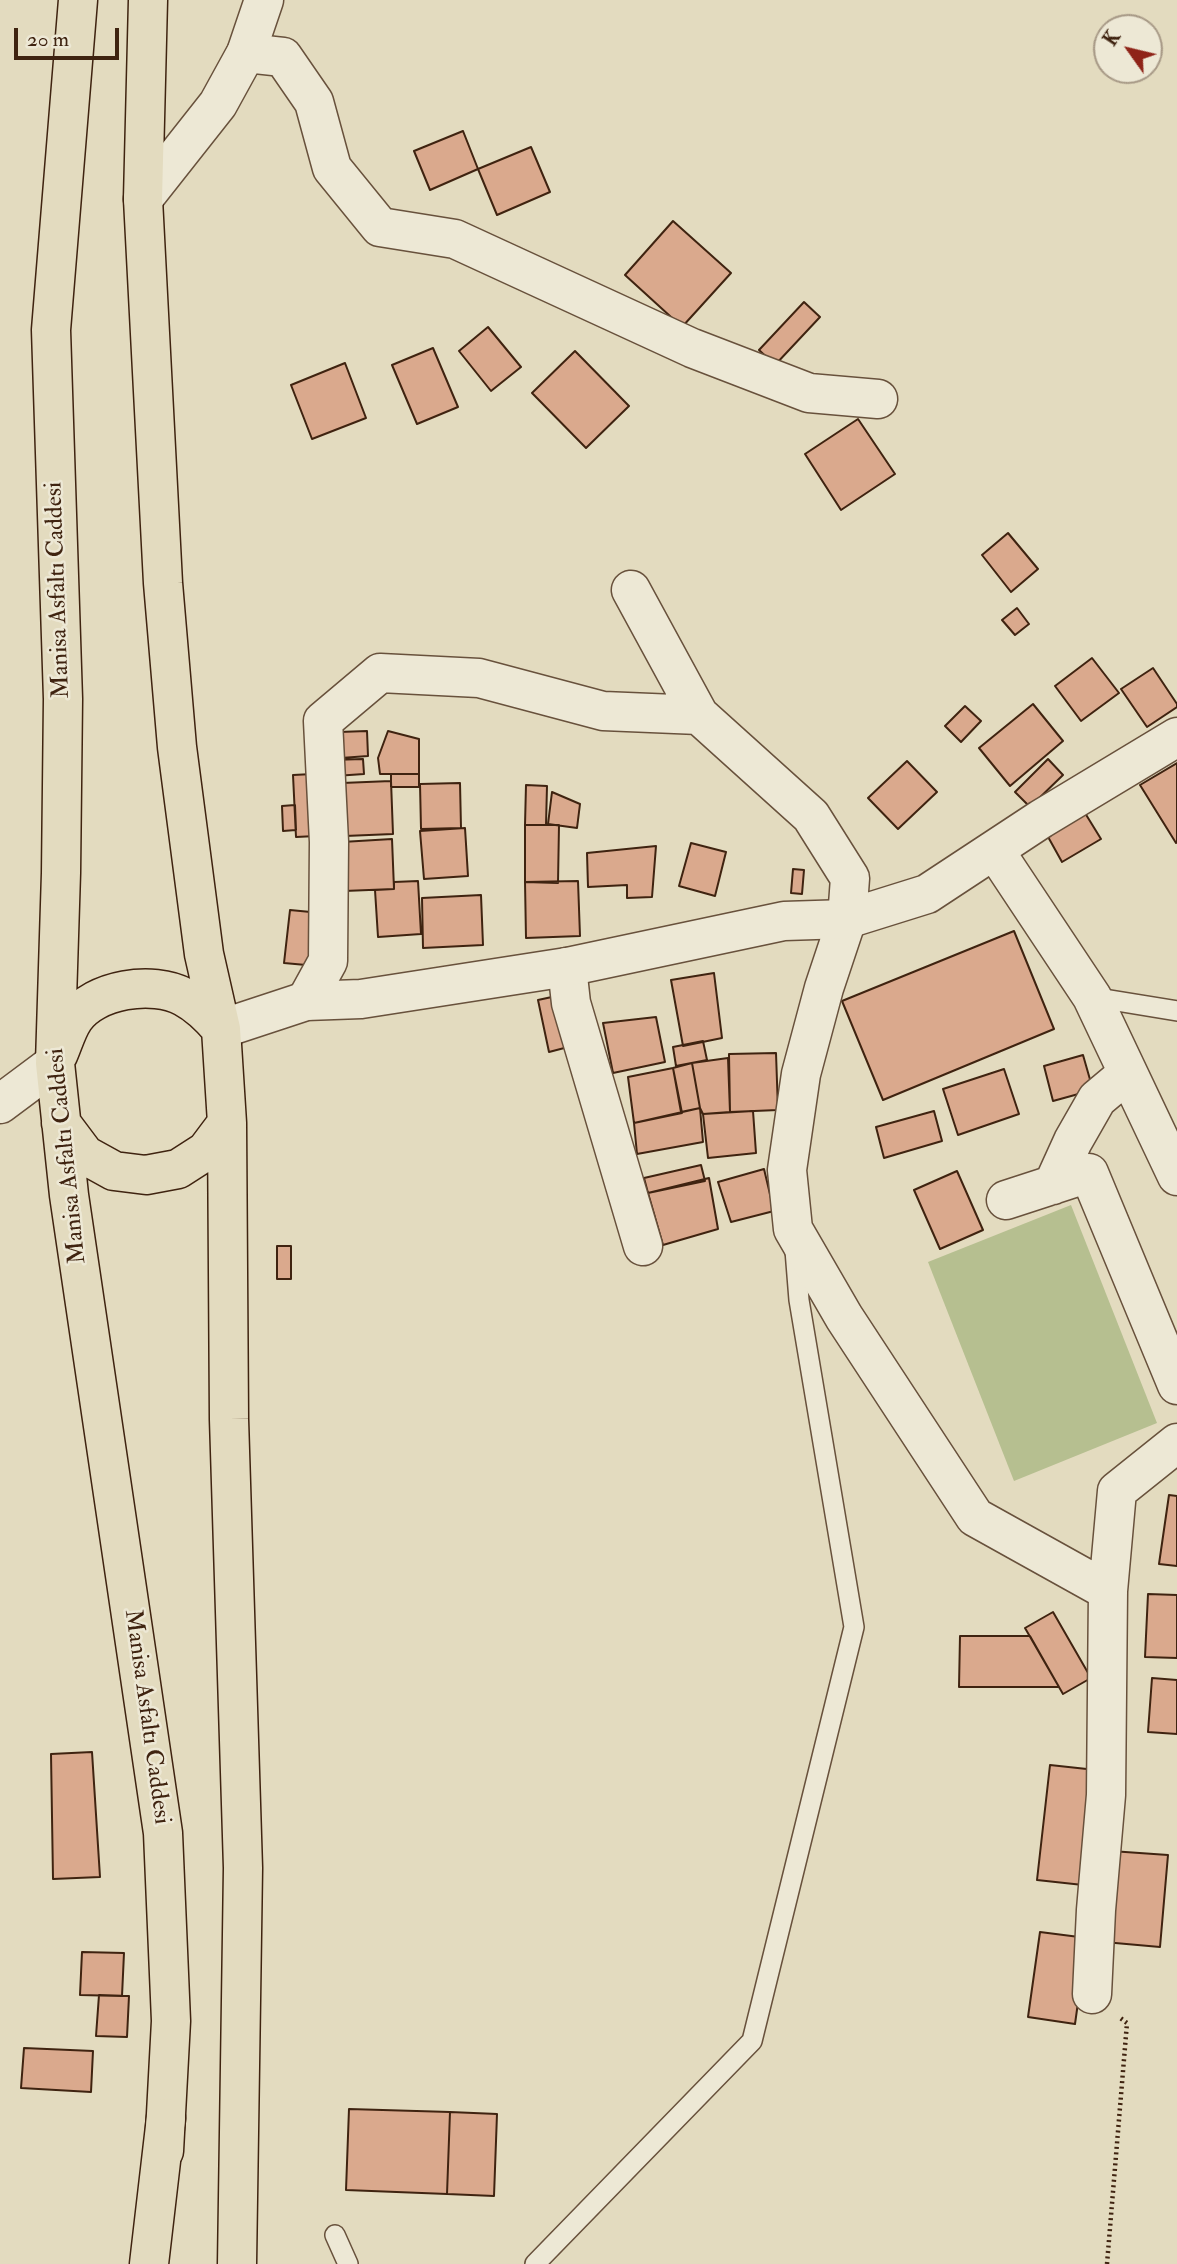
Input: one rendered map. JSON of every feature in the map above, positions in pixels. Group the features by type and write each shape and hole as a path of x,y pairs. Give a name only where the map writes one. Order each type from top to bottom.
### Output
{"highway":[{"name":"Manisa Asfaltı Caddesi","path":"78,0 51,330 63,699 55,1063 61,1123 163,1833 171,2021 158,2264"},
{"path":"148,0 143,199 163,583 177,747 204,954 221,1029 227,1123 229,1419 243,1868 237,2264"},
{"path":"55,1063 74,1018 97,1000 124,989 154,988 183,996 207,1012 221,1029"},
{"path":"61,1123 85,1155 114,1171 146,1175 178,1169 206,1151 227,1123"},
{"path":"149,2264 166,2118"}],"street":[{"path":"143,199 218,104 246,53 264,0"},
{"path":"246,53 283,57 314,102 332,168 380,227 454,239 692,348 809,393 878,399"},
{"path":"631,590 699,715 811,816 850,878 847,919 824,988 801,1074 787,1170 793,1228 844,1317 975,1517 1108,1591"},
{"path":"306,1001 328,961 329,842 323,721 380,673 479,678 603,711 699,715"},
{"path":"221,1029 306,1001 361,999 567,967 784,921 847,919 927,894 1041,819 1177,737"},
{"path":"1002,847 1092,998 1177,1176"},
{"path":"567,967 571,1003 643,1246"},
{"path":"0,1104 55,1063"},
{"path":"1053,1185 1073,1141 1097,1099 1128,1073"},
{"path":"1006,1200 1089,1173 1177,1385"},
{"path":"1092,1994 1106,1795 1108,1591 1117,1492 1177,1443"}],"lane":[{"path":"1092,998 1177,1011"},
{"path":"535,2264 752,2041 759,2015 854,1627 799,1300 793,1228"},
{"path":"335,2235 348,2264"}],"path":[{"path":"1092,1994 1127,2023 1108,2264"}],"green space":[{"path":"1071,1205 1157,1423 1014,1481 928,1262"}],"building":[{"path":"463,131 478,169 430,190 414,151"},
{"path":"531,147 550,192 497,215 478,169"},
{"path":"673,221 731,273 682,327 625,275"},
{"path":"804,302 820,317 775,365 759,350"},
{"path":"488,327 521,367 491,391 459,351"},
{"path":"433,348 458,407 417,424 392,365"},
{"path":"575,351 629,406 586,448 532,393"},
{"path":"345,363 366,418 312,439 291,385"},
{"path":"858,419 895,474 841,510 805,454"},
{"path":"1008,533 1038,569 1011,592 982,555"},
{"path":"1017,608 1029,624 1015,635 1002,620"},
{"path":"1092,658 1119,693 1081,721 1055,686"},
{"path":"1153,668 1177,707 1147,727 1121,689"},
{"path":"1033,704 1063,741 1010,786 979,748"},
{"path":"965,706 981,721 961,742 945,726"},
{"path":"367,731 368,756 341,758 339,732"},
{"path":"388,731 419,739 419,774 380,774 378,758"},
{"path":"363,759 364,774 335,776 331,760"},
{"path":"1048,759 1063,775 1030,807 1015,792"},
{"path":"907,761 937,792 898,829 868,798"},
{"path":"1177,763 1177,842 1176,843 1140,785"},
{"path":"313,774 316,836 296,837 293,775"},
{"path":"391,774 419,774 419,787 391,787"},
{"path":"391,781 393,834 345,836 342,783"},
{"path":"460,783 461,828 421,829 420,784"},
{"path":"526,785 547,786 546,825 525,825"},
{"path":"552,792 580,804 577,828 548,824"},
{"path":"295,805 296,830 283,831 282,806"},
{"path":"1085,813 1101,839 1062,862 1047,835"},
{"path":"525,825 559,825 558,883 525,882"},
{"path":"465,828 468,876 424,879 420,831"},
{"path":"392,839 394,889 344,891 342,842"},
{"path":"691,843 726,852 715,896 679,886"},
{"path":"656,846 652,897 627,898 627,885 588,887 587,853"},
{"path":"793,869 804,870 802,894 791,893"},
{"path":"418,881 421,934 378,937 375,890 394,889 394,882"},
{"path":"578,881 580,936 526,938 525,882"},
{"path":"481,895 483,945 423,948 422,898"},
{"path":"290,910 321,913 317,966 284,963"},
{"path":"1014,931 1054,1029 883,1100 842,1001"},
{"path":"714,973 722,1038 683,1046 671,980"},
{"path":"561,995 572,1046 549,1052 538,1000"},
{"path":"656,1017 665,1062 613,1073 603,1023"},
{"path":"703,1041 707,1060 676,1066 673,1047"},
{"path":"776,1053 778,1110 730,1112 729,1054"},
{"path":"1083,1055 1093,1090 1053,1101 1044,1066"},
{"path":"728,1058 730,1112 703,1114 692,1063"},
{"path":"692,1063 700,1108 681,1112 673,1068"},
{"path":"673,1068 682,1113 634,1123 628,1077"},
{"path":"1004,1069 1019,1114 958,1135 943,1089"},
{"path":"700,1108 703,1142 637,1154 634,1123"},
{"path":"753,1111 756,1153 708,1158 703,1114"},
{"path":"934,1111 942,1141 884,1158 876,1127"},
{"path":"701,1165 705,1181 648,1193 644,1178"},
{"path":"764,1169 774,1211 731,1222 718,1182"},
{"path":"957,1171 983,1230 940,1249 914,1190"},
{"path":"709,1178 718,1229 663,1245 648,1193"},
{"path":"277,1246 291,1246 291,1279 277,1279"},
{"path":"1169,1495 1177,1496 1177,1566 1159,1564"},
{"path":"1148,1594 1177,1595 1177,1658 1145,1657"},
{"path":"1053,1612 1091,1678 1063,1694 1025,1628"},
{"path":"960,1636 1030,1636 1059,1687 959,1687"},
{"path":"1152,1678 1177,1680 1177,1734 1148,1732"},
{"path":"92,1752 100,1877 53,1879 51,1754"},
{"path":"1050,1765 1096,1770 1083,1885 1037,1880"},
{"path":"1111,1851 1168,1855 1160,1947 1104,1942"},
{"path":"1040,1932 1087,1938 1075,2024 1028,2017"},
{"path":"82,1952 124,1953 122,1996 80,1995"},
{"path":"99,1995 129,1996 127,2037 96,2036"},
{"path":"24,2048 93,2051 91,2092 21,2088"},
{"path":"349,2109 450,2112 447,2194 346,2190"},
{"path":"450,2112 497,2114 494,2196 447,2194"}]}
